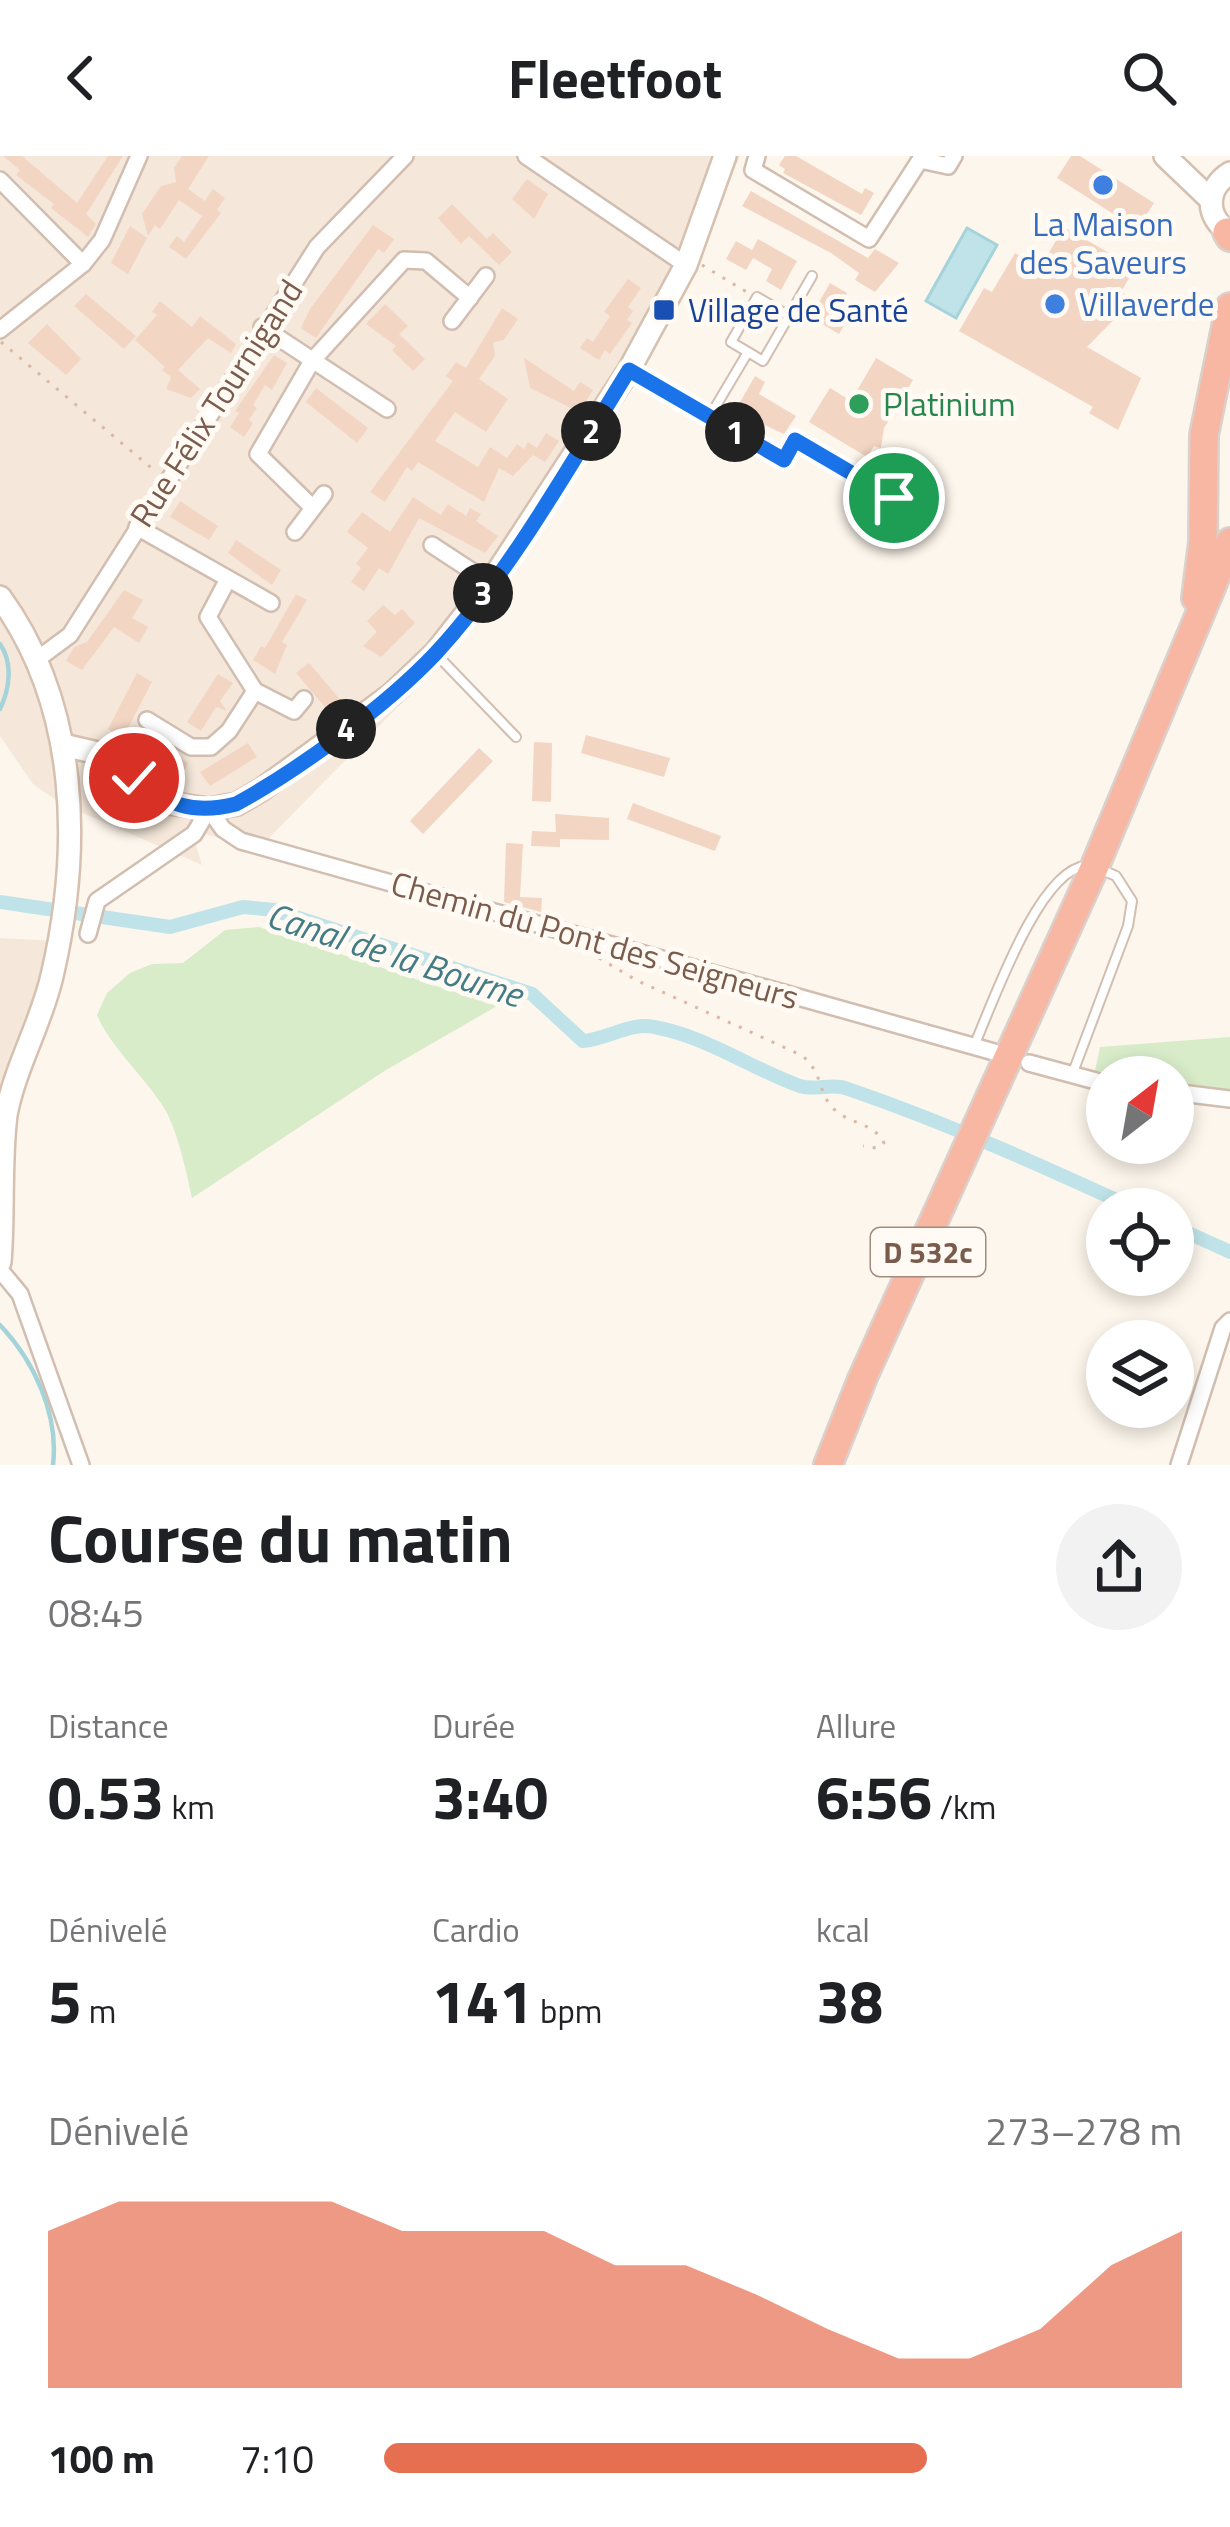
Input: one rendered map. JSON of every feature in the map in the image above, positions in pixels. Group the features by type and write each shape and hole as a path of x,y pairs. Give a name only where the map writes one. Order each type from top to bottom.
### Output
{"highway":[{"path":"1174,677 1200,569 1204,435 1230,308"},
{"name":"D 532c","path":"836,1462 1230,542"},
{"path":"1174,677 1230,578"}],"street":[{"path":"0,330 83,264 102,240 140,156"},
{"name":"Rue Félix Tournigand","path":"39,658 70,635 262,327 337,221 405,156"},
{"path":"526,156 688,261"},
{"path":"63,745 88,747 168,802 209,809 236,804 275,781 392,694 435,653 490,584 629,370 688,261 725,156"},
{"path":"757,156 753,170 869,239 920,160 948,166 954,156"},
{"path":"1167,156 1228,174"},
{"path":"1167,156 1211,200"},
{"path":"1228,174 1215,186 1211,200 1213,215 1229,234"},
{"path":"0,180 83,264"},
{"path":"295,532 319,501 258,454 312,362 404,260 426,261 470,298"},
{"path":"452,321 486,276"},
{"path":"262,327 387,409"},
{"path":"629,370 784,460 795,440 894,498"},
{"path":"137,527 271,603"},
{"path":"432,544 490,584"},
{"path":"226,581 208,617 255,691 294,711 304,699"},
{"path":"0,597 39,658 63,745 69,855 53,973 14,1085 2,1138 0,1266 20,1294 81,1465"},
{"path":"147,720 191,747 212,747 230,731 255,691"},
{"path":"67,774 104,765 120,767"},
{"path":"88,934 97,901 194,834 209,809"},
{"name":"Chemin du Pont des Seigneurs","path":"209,809 223,829 242,841 994,1052"},
{"path":"1029,1063 1086,1079"},
{"path":"1194,1095 1230,1099"},
{"path":"1179,1465 1223,1328 1230,1321"}],"lane":[{"path":"789,316 757,298 731,342 763,361 789,316 812,276"},
{"path":"710,417 748,352"},
{"path":"435,653 516,737"},
{"path":"974,1047 1050,888 1074,867 1095,866 1116,876 1132,901 1128,926 1072,1076"}],"path":[{"path":"688,261 757,298"},
{"path":"0,341 165,480"},
{"path":"585,949 636,980 801,1055 816,1066 824,1097 838,1114 879,1132 884,1143 877,1148 863,1146"}],"shaded area":[{"path":"0,156 740,156 693,269 554,503 451,653 258,849 205,834 194,839 202,865 60,803 33,784 0,736"},
{"path":"0,938 58,941 0,1163"}],"green space":[{"path":"259,927 497,1006 386,1070 192,1198 168,1115 97,1015 107,993 130,973 152,964 183,963 225,930"},
{"path":"1230,1037 1230,1091 1194,1086 1194,1056 1098,1056 1100,1047"}],"water":[{"path":"967,228 997,245 956,318 926,301"}],"building":[{"path":"3,156 22,156 77,203 108,156 123,156 86,214 96,224 88,237 16,175 20,170"},
{"path":"182,156 209,156 188,189 205,201 213,189 225,198 217,210 221,213 186,259 169,247 177,236 184,242 202,216 179,200 160,229 155,225 148,236 142,214 161,186 176,182 174,168"},
{"path":"785,156 796,156 862,194 865,188 874,193 861,215 783,173 779,165"},
{"path":"1071,156 1080,156 1154,203 1137,229 1057,178"},
{"path":"527,179 548,194 534,219 512,199"},
{"path":"751,191 868,258 875,249 899,263 875,292 855,280 859,273 831,253 742,206"},
{"path":"452,204 487,239 493,233 512,252 499,265 469,236 461,244 438,218"},
{"path":"373,225 394,239 384,253 378,249 316,338 301,328 310,309"},
{"path":"130,226 147,238 128,274 111,263"},
{"name":"Villaverde","path":"1064,227 1135,268 1121,292 1134,299 1087,347 1141,378 1118,430 1089,413 1093,407 959,331 984,288 992,292 1015,253 1040,268"},
{"path":"758,239 797,261 781,290 766,281 772,269 753,258 746,270 726,259 736,241 752,250"},
{"path":"628,279 641,288 628,307 633,311 627,320 632,323 610,354 605,350 599,360 580,348 587,338 593,342 610,316 604,312"},
{"path":"830,283 847,293 836,312 848,319 839,334 819,322 823,316 814,311"},
{"path":"86,294 136,336 124,349 74,306"},
{"path":"160,301 192,327 200,316 236,344 231,353 208,338 178,370 200,389 191,398 166,389 171,377 162,370 165,367 135,340 157,315 152,312"},
{"path":"385,304 408,326 399,334 425,359 413,371 392,350 396,346 366,324"},
{"path":"502,308 518,319 504,340 493,342 495,356 479,379 508,399 486,432 455,412 435,441 478,467 490,447 507,458 517,444 524,449 528,442 537,448 546,433 559,441 545,462 533,455 513,476 499,468 484,502 418,462 412,471 407,467 385,502 370,492 453,381 446,376 456,362 466,368"},
{"path":"47,324 81,359 66,375 28,343"},
{"path":"274,355 287,363 272,390 265,385 253,405 257,408 249,420 253,423 244,437 230,427 239,413 235,411"},
{"path":"524,358 574,391 580,382 593,390 579,412 530,388"},
{"name":"Platinium","path":"876,358 913,380 884,428 881,448 874,446 867,457 809,422 830,388 851,401"},
{"path":"755,376 765,382 759,394 796,416 784,434 735,411"},
{"path":"316,388 368,428 357,443 306,402"},
{"path":"413,497 441,515 448,504 466,516 470,508 481,514 476,521 498,536 485,553 419,518 388,574 379,568 364,591 351,582 368,548 347,532 362,512 390,532"},
{"path":"180,501 218,526 209,540 170,517"},
{"path":"236,540 281,570 272,585 228,553"},
{"path":"124,590 143,600 132,618 148,627 139,643 114,627 82,670 66,661 74,647 87,642"},
{"path":"296,594 307,600 282,642 287,645 275,674 253,660"},
{"path":"383,605 395,615 402,609 415,623 381,657 363,646 377,632 367,621"},
{"path":"309,663 344,704 331,714 296,673"},
{"path":"137,673 152,682 128,728 188,763 181,777 160,772 163,766 108,729"},
{"path":"218,674 233,683 220,701 227,711 216,707 201,731 187,722"},
{"path":"586,735 670,758 664,777 581,753"},
{"path":"534,742 552,743 551,802 532,801"},
{"path":"248,743 257,757 210,786 200,772"},
{"path":"479,748 493,761 423,834 410,821"},
{"path":"633,803 721,836 715,851 627,819"},
{"path":"555,814 609,818 609,840 560,839 560,847 531,846 532,831 556,832"},
{"path":"506,843 523,844 520,897 542,898 541,912 504,902"}],"waterway":[{"path":"0,644 9,676 0,709"},
{"name":"Canal de la Bourne","path":"0,902 170,927 243,907 274,910 532,994 583,1041 637,1027 673,1031 800,1086 840,1087 919,1115 1090,1188"},
{"name":"Canal de la Bourne","path":"1194,1236 1230,1252"},
{"path":"0,1325 42,1389 52,1427 53,1465"}],"place":[{"name":"La Maison des Saveurs","path":"1103,185"},
{"name":"Villaverde","path":"1055,304"},
{"name":"Village de Santé","path":"664,310"},
{"name":"Platinium","path":"859,404"}],"route":[{"path":"134,778 180,808 236,804 275,781 392,694 435,653 490,584 629,370 784,460 795,440 894,498"}]}
